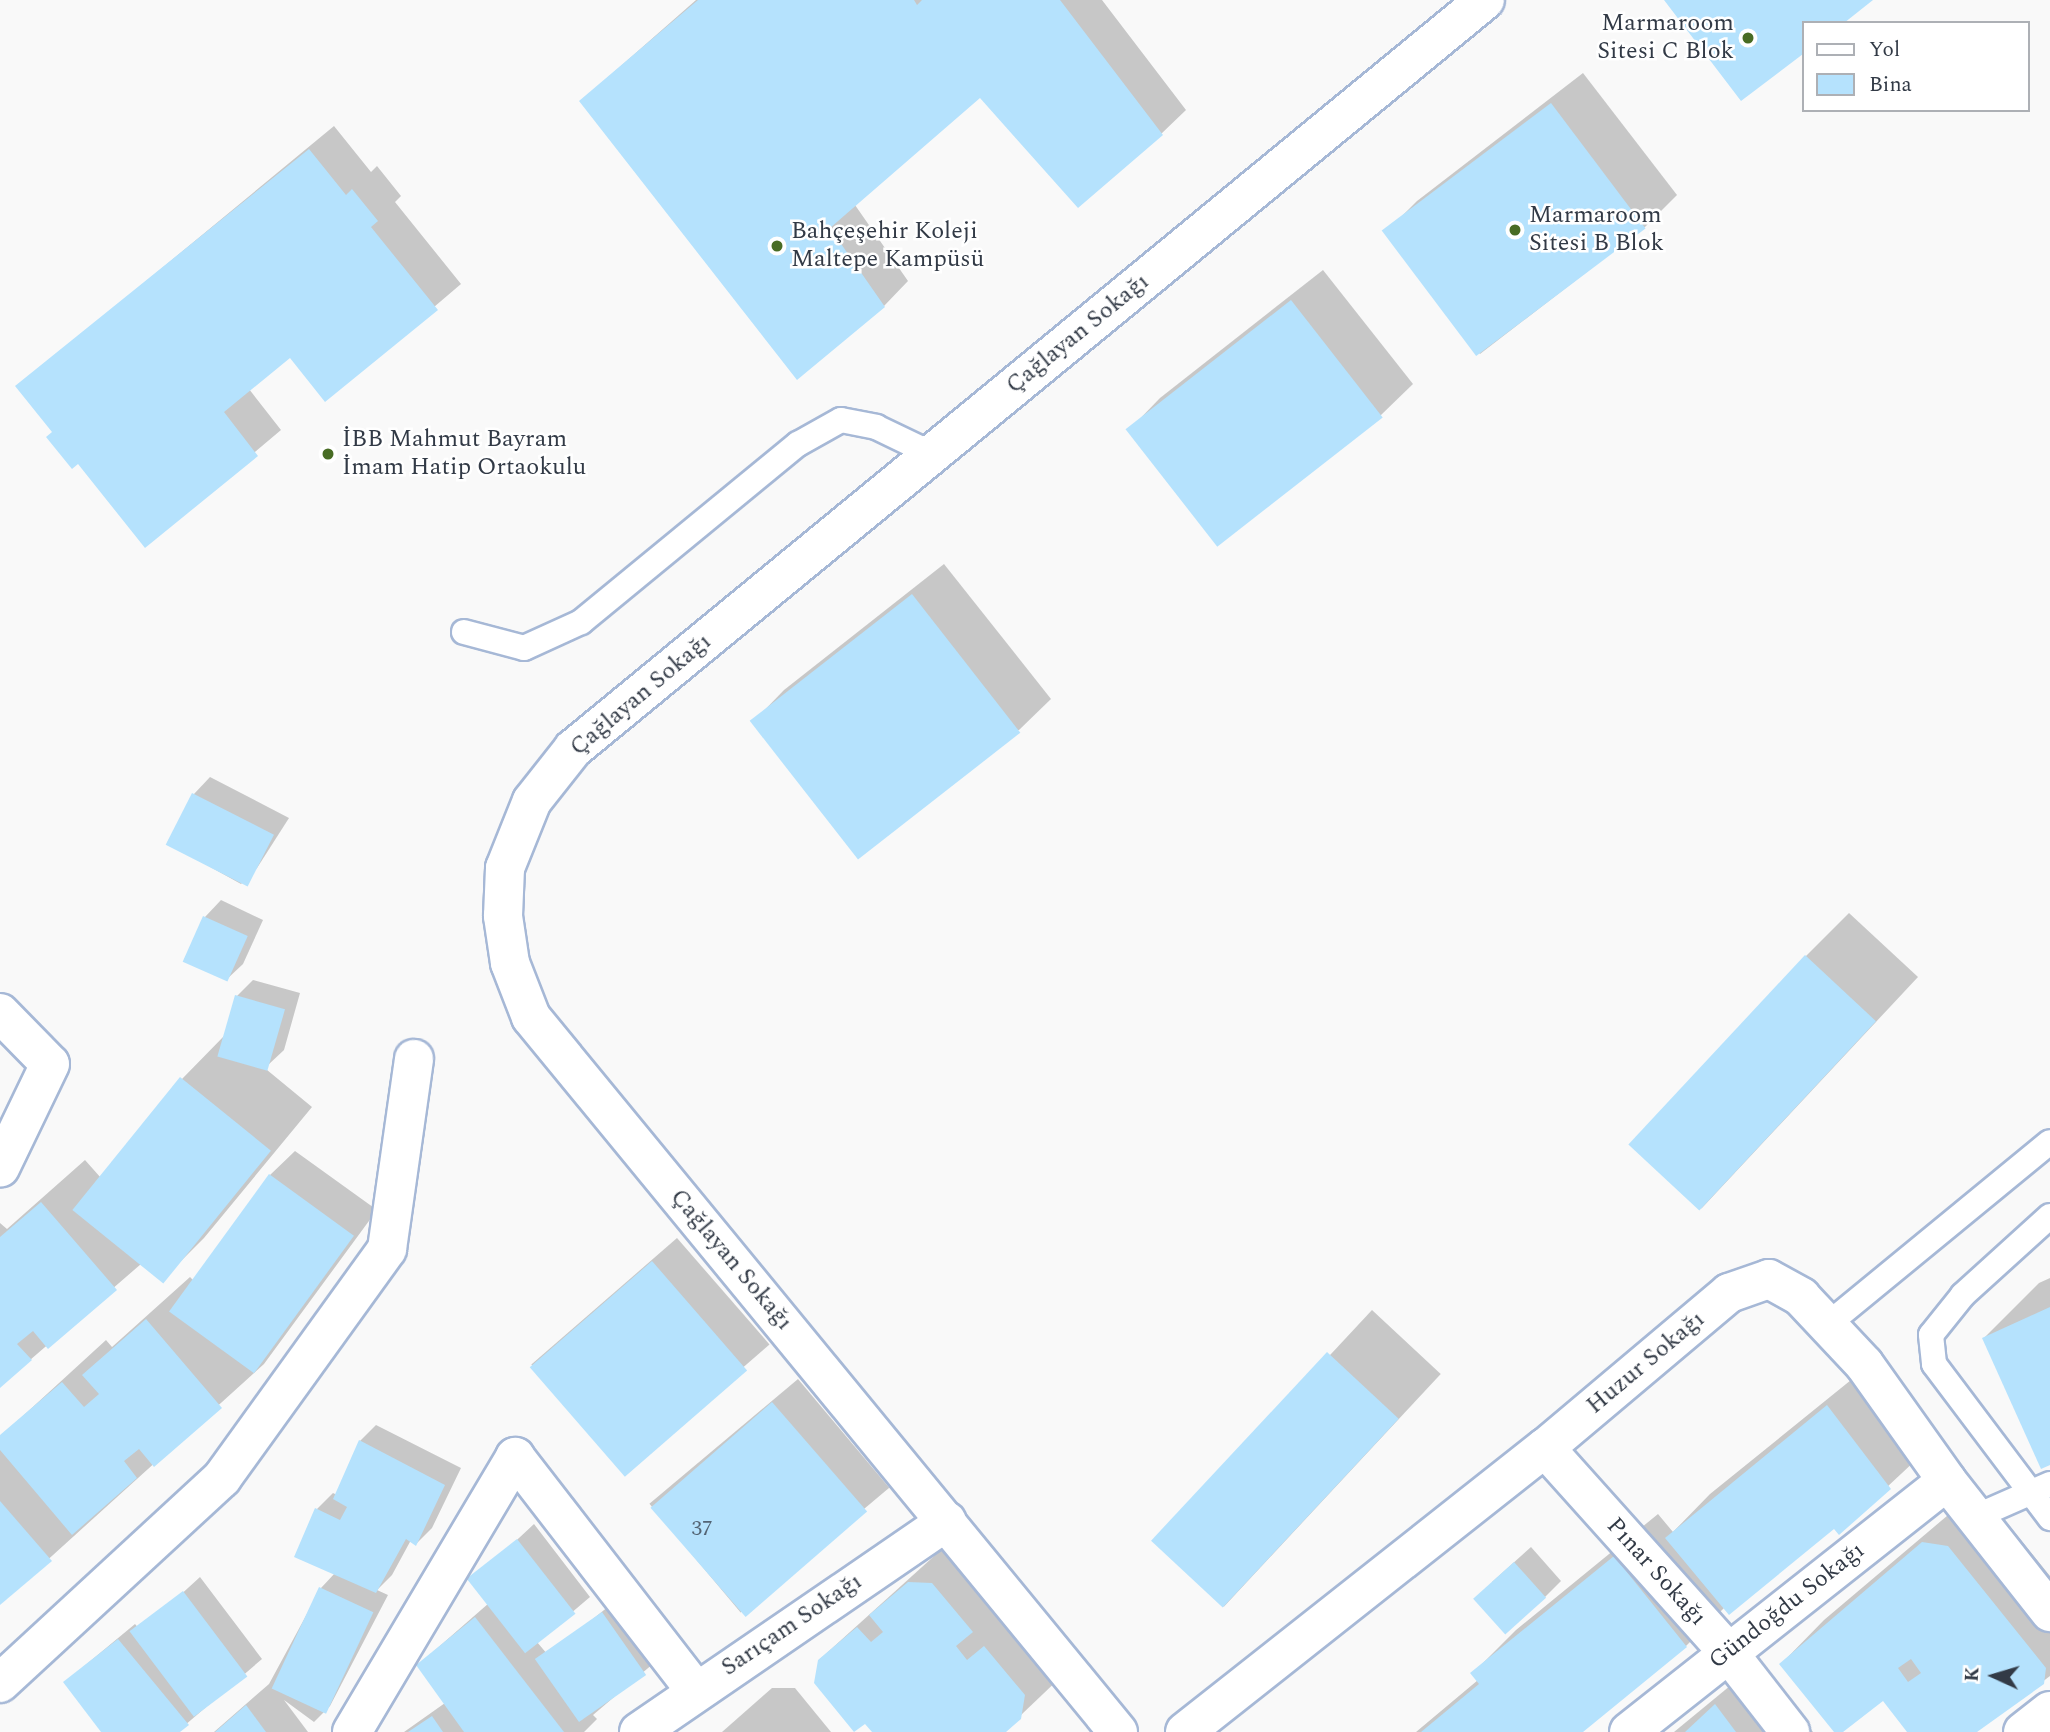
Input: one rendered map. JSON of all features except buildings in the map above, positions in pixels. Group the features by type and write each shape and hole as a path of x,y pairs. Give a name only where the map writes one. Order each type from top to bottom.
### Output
{"street":[{"name":"Çağlayan Sokağı","path":"1118,1732 531,1017 510,963 503,916 505,869 532,802 573,748 1485,0"},
{"path":"0,1013 50,1063 0,1168"},
{"path":"0,1683 222,1478 387,1249 414,1059"},
{"name":"Huzur Sokağı","path":"1185,1732 1545,1448 1730,1293 1769,1279 1801,1297 1864,1364 1947,1481 2050,1612"},
{"name":"Pınar Sokağı","path":"1545,1448 1727,1651 1790,1732"},
{"path":"352,1732 515,1457 695,1690"},
{"name":"Gündoğdu Sokağı","path":"1629,1732 1727,1651 1947,1481"},
{"name":"Sarıçam Sokağı","path":"639,1732 695,1690 947,1521"},
{"path":"2023,1732 2050,1711"}],"lane":[{"path":"464,632 524,648 581,622 798,444 841,420 876,427 932,454"},
{"path":"1828,1325 2050,1142"},
{"path":"2050,1216 1963,1295 1931,1335 1934,1364 2041,1488 2050,1518"},
{"path":"1975,1517 2041,1488"}],"place":[{"name":"Marmaroom Sitesi C Blok","path":"1748,38"},
{"name":"Marmaroom Sitesi B Blok","path":"1515,230"},
{"name":"Bahçeşehir Koleji Maltepe Kampüsü","path":"777,246"},
{"name":"İBB Mahmut Bayram İmam Hatip Ortaokulu","path":"328,454"}]}
